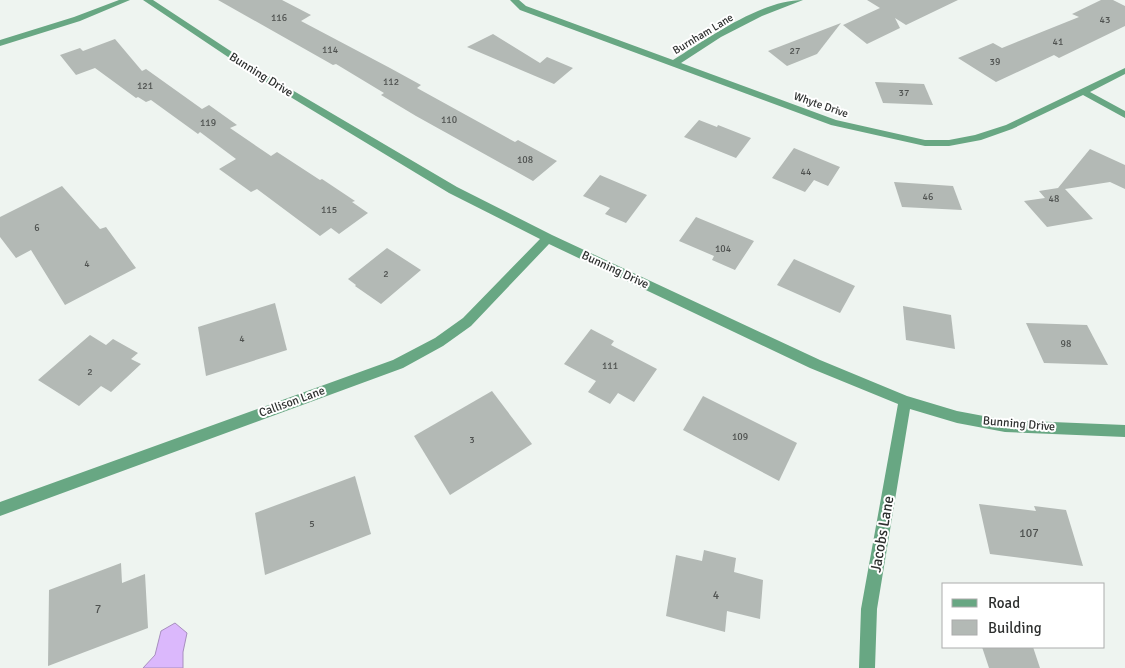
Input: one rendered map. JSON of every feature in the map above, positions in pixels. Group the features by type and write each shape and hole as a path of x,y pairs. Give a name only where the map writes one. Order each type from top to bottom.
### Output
{"street":[{"path":"0,43 77,19 126,0"},
{"name":"Bunning Drive","path":"147,0 267,79 444,185 548,238 815,364 904,401 957,417 1005,426 1125,431"},
{"name":"Whyte Drive","path":"514,0 523,8 834,122 925,143 948,143 977,138 1009,127 1125,71"},
{"name":"Burnham Lane","path":"674,64 718,36 759,14 799,0"},
{"path":"1082,91 1125,115"},
{"name":"Callison Lane","path":"0,509 398,364 439,342 467,322 548,238"},
{"name":"Jacobs Lane","path":"867,668 869,609 904,401"}],"shaded area":[{"path":"175,623 187,633 183,652 183,668 143,668 155,655 161,631"}],"building":[{"path":"218,0 282,0 311,15 301,21 421,85 417,88 515,142 518,140 557,161 533,181 416,116 381,95 384,93 336,64 333,65"},
{"path":"867,0 958,0 906,25 895,18 900,28 867,44 843,25 880,8"},
{"path":"1101,0 1113,0 1125,6 1125,26 1059,58 1054,55 996,82 958,58 993,43 1002,48 1079,17 1072,14"},
{"path":"841,23 817,54 787,66 768,51"},
{"path":"493,34 540,63 547,57 573,68 554,84 467,47"},
{"path":"115,39 142,71 146,69 202,109 209,105 237,125 230,128 271,156 277,152 355,201 352,202 368,213 339,234 331,228 320,236 257,189 251,192 219,169 236,159 200,132 198,134 151,100 146,102 138,97 136,98 95,68 76,75 60,55 80,48 83,51"},
{"path":"875,82 924,84 933,105 883,103"},
{"path":"699,120 751,138 736,158 684,137"},
{"path":"794,148 840,167 828,186 814,180 805,192 772,178"},
{"path":"1090,149 1125,165 1125,189 1110,182 1065,189 1093,219 1047,227 1024,201 1045,198 1039,191 1058,188"},
{"path":"600,175 647,195 626,223 605,214 610,208 583,196"},
{"path":"894,182 953,186 962,210 902,207"},
{"path":"62,186 100,229 106,227 136,268 65,305 31,250 16,258 0,237 0,217"},
{"path":"696,217 754,241 735,270 712,260 714,256 679,241"},
{"path":"387,248 421,270 381,304 348,279"},
{"path":"794,259 855,286 840,313 777,285"},
{"path":"275,303 287,350 206,376 198,327"},
{"path":"903,306 951,315 955,349 906,340"},
{"path":"1026,323 1087,325 1108,365 1044,363"},
{"path":"591,329 614,341 611,345 657,369 634,402 618,393 610,404 588,392 596,381 564,364"},
{"path":"90,335 106,345 113,339 138,353 131,359 141,364 111,392 101,386 79,406 38,380"},
{"path":"492,391 532,444 450,495 414,436"},
{"path":"703,396 797,443 779,481 683,430"},
{"path":"355,476 371,534 265,575 255,513"},
{"path":"979,504 1036,511 1034,506 1066,510 1083,566 990,554"},
{"path":"704,550 736,558 734,572 763,580 760,619 727,611 725,632 666,616 676,555 702,561"},
{"path":"121,563 122,583 145,574 148,628 48,666 49,590"},
{"path":"982,648 1033,648 1040,668 989,668"}]}
